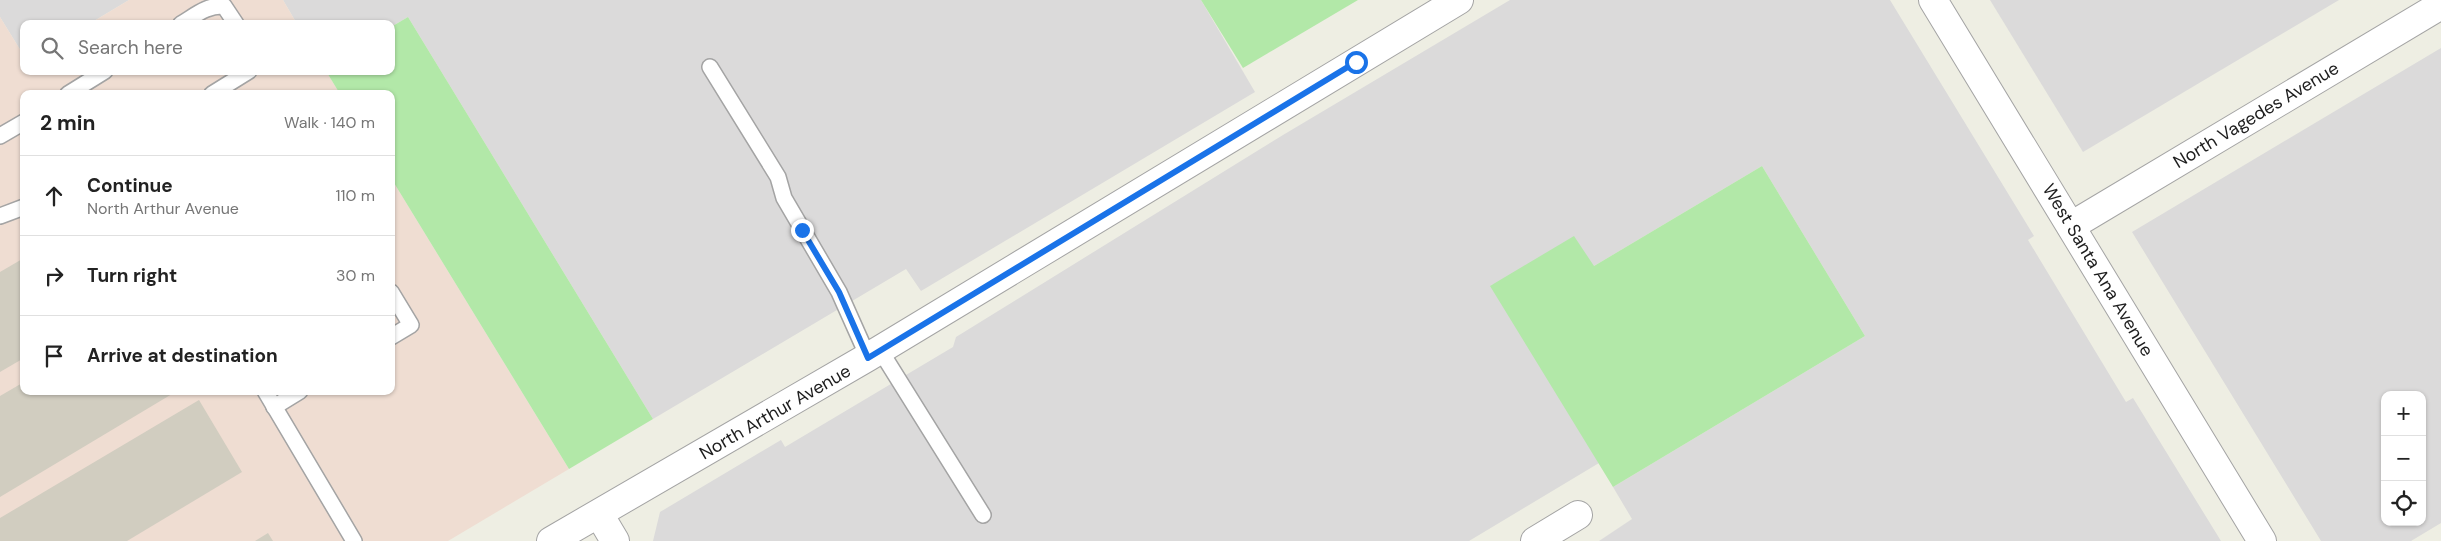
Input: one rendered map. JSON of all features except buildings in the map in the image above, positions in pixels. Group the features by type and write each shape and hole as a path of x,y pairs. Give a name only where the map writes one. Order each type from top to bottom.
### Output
{"street":[{"name":"North Arthur Avenue","path":"551,541 874,354 1459,0"},
{"name":"West Santa Ana Avenue","path":"1933,0 2262,541"},
{"name":"North Vagedes Avenue","path":"2071,226 2441,4"},
{"path":"599,514 615,541"},
{"path":"1535,541 1578,515"}],"lane":[{"path":"187,20 209,6 224,6 233,20"},
{"path":"710,67 778,177 784,198 874,354 984,515"},
{"path":"74,90 99,75"},
{"path":"219,90 243,75"},
{"path":"0,136 20,124"},
{"path":"0,216 20,208"},
{"path":"395,299 411,325 395,335"},
{"path":"267,395 354,541"},
{"path":"274,407 294,395"}],"shaded area":[{"path":"0,0 129,0 96,20 20,20 20,50 0,17"},
{"path":"129,0 283,0 295,20 96,20"},
{"path":"283,0 1201,0 1255,92 921,291 906,269 653,419 408,17 395,25 395,20 295,20"},
{"path":"1510,0 1890,0 2034,236 2028,240 2126,402 2133,398 2221,541 1599,541 1632,519 1613,487 1865,336 1762,166 1594,266 1491,285 1599,463 1469,541 653,541 660,512 781,440 785,447 953,347 956,337 1283,135"},
{"path":"1990,0 2339,0 2083,152"},
{"path":"0,17 20,50 20,75 328,75 338,90 20,90 20,395 395,395 395,185 569,469 448,541 0,541"},
{"path":"2441,48 2441,523 2411,541 2321,541 2132,232"}],"green space":[{"path":"1201,0 1358,0 1243,68"},
{"path":"408,17 653,419 569,469 395,185 395,90 338,90 328,75 395,75 395,25"},
{"path":"1762,166 1865,336 1613,487 1490,286 1574,236 1594,266"}],"route":[{"path":"802,230 839,292 868,358 1356,62"}]}
